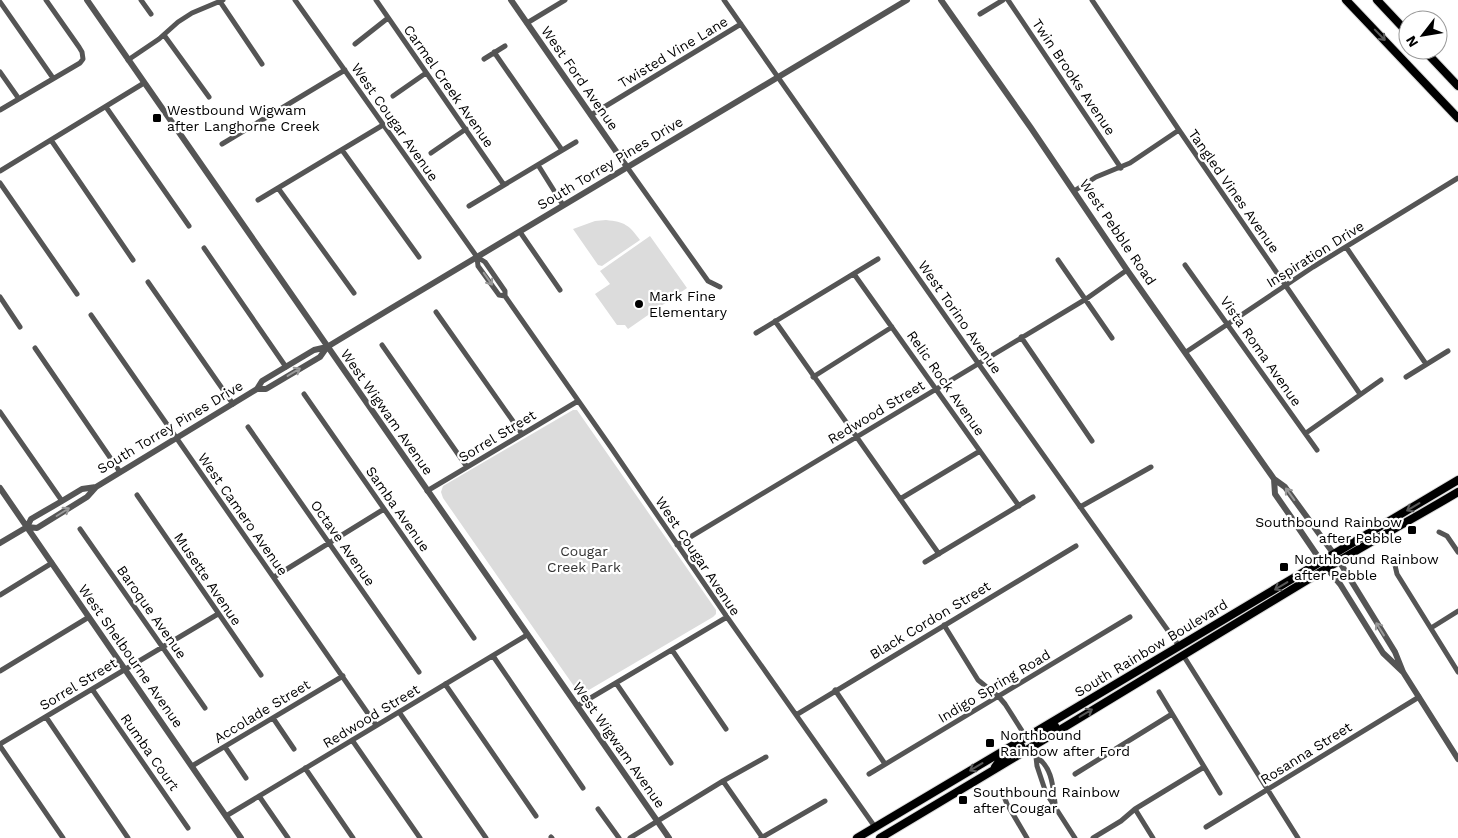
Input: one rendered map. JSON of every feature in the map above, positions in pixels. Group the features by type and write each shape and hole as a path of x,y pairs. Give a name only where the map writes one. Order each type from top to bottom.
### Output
{"main road":[{"path":"1346,0 1458,118"},
{"path":"1377,0 1398,22"},
{"path":"1433,60 1458,86"},
{"path":"1441,502 1443,494 1455,487 1458,481"},
{"name":"South Rainbow Boulevard","path":"857,838 1458,481"},
{"name":"South Rainbow Boulevard","path":"881,838 1339,561 1458,492"},
{"path":"1183,655 1196,641 1219,627 1229,616"},
{"path":"1152,674 1156,666 1172,655 1179,646"},
{"path":"1031,747 1035,738 1057,724 1071,710"},
{"path":"993,771 1000,760 1022,744 1026,737"},
{"path":"881,838 888,826 919,806 924,798"},
{"path":"867,838 874,832 875,827"}],"street":[{"path":"0,110 80,63 83,59 82,52 46,0"},
{"name":"West Wigwam Avenue","path":"87,0 526,635 669,838"},
{"path":"141,0 151,14"},
{"path":"128,60 178,22 220,0 262,64"},
{"name":"West Cougar Avenue","path":"296,0 477,257 478,266 498,295 505,296 726,617 875,827"},
{"name":"Carmel Creek Avenue","path":"376,0 504,185"},
{"name":"West Ford Avenue","path":"511,0 708,280 720,287"},
{"path":"527,23 565,0"},
{"name":"West Torino Avenue","path":"724,0 1179,646"},
{"name":"South Torrey Pines Drive","path":"27,527 37,528 87,497 96,487 257,389 262,381 314,350 326,347 907,0"},
{"name":"West Pebble Road","path":"941,0 1274,479 1285,487 1334,553 1394,652 1403,672 1458,759"},
{"path":"980,14 1003,0"},
{"name":"Twin Brooks Avenue","path":"1008,0 1121,168"},
{"name":"Tangled Vines Avenue","path":"1092,0 1178,130 1360,394"},
{"path":"0,2 53,78"},
{"path":"355,44 388,18"},
{"name":"Twisted Vine Lane","path":"591,115 741,24"},
{"path":"164,34 208,97"},
{"path":"484,59 505,46"},
{"path":"494,52 562,150"},
{"path":"222,144 345,70"},
{"path":"0,72 19,99"},
{"path":"393,96 426,73"},
{"path":"0,171 144,83"},
{"path":"106,107 188,226"},
{"path":"258,200 383,125"},
{"path":"431,153 466,129"},
{"path":"1074,191 1096,177 1130,163 1178,130"},
{"path":"51,140 133,260"},
{"path":"469,206 576,142"},
{"path":"342,150 419,257"},
{"path":"538,165 563,205"},
{"name":"Inspiration Drive","path":"1186,352 1285,285 1458,178"},
{"path":"0,183 77,294"},
{"path":"278,188 354,294"},
{"path":"520,232 560,290"},
{"path":"1346,247 1426,364"},
{"path":"204,248 286,367"},
{"path":"756,333 878,259"},
{"path":"1058,260 1112,338"},
{"name":"Vista Roma Avenue","path":"1185,264 1317,450"},
{"name":"Redwood Street","path":"677,545 1086,299 1127,270"},
{"name":"Relic Rock Avenue","path":"854,274 1018,506"},
{"path":"148,282 233,404"},
{"path":"0,297 20,327"},
{"path":"436,312 522,434"},
{"name":"West Camero Avenue","path":"91,315 376,725"},
{"path":"775,321 939,554"},
{"path":"813,377 892,327"},
{"path":"1021,337 1092,441"},
{"path":"382,345 467,467"},
{"name":"South Torrey Pines Drive","path":"257,389 266,389 320,357 326,347"},
{"path":"35,348 120,472"},
{"path":"1406,377 1448,351"},
{"path":"1306,433 1381,380"},
{"name":"Samba Avenue","path":"304,394 474,638"},
{"name":"Sorrel Street","path":"427,491 578,400"},
{"path":"0,412 62,501"},
{"name":"Octave Avenue","path":"248,427 419,672"},
{"path":"900,499 980,451"},
{"path":"1080,507 1152,467"},
{"name":"West Pebble Road","path":"1274,479 1275,494 1321,561 1340,584 1383,653 1403,672"},
{"name":"South Torrey Pines Drive","path":"0,543 27,527 31,519 82,489 96,487"},
{"name":"West Shelbourne Avenue","path":"0,488 241,838"},
{"name":"Musette Avenue","path":"137,495 261,675"},
{"path":"925,562 1033,497"},
{"path":"274,577 384,509"},
{"name":"Baroque Avenue","path":"80,529 205,708"},
{"path":"1439,532 1446,536 1458,552"},
{"name":"Black Cordon Street","path":"796,714 1076,546"},
{"path":"1394,561 1397,574 1458,672"},
{"path":"0,595 52,563"},
{"path":"1431,628 1458,611"},
{"name":"Sorrel Street","path":"0,745 218,614"},
{"path":"0,671 89,617"},
{"path":"577,706 726,617"},
{"name":"Indigo Spring Road","path":"869,774 1130,617"},
{"path":"944,624 978,680 999,696 1026,737"},
{"name":"Redwood Street","path":"226,816 526,635"},
{"path":"672,650 726,729"},
{"path":"1183,655 1298,838"},
{"path":"493,656 583,788"},
{"name":"Accolade Street","path":"192,766 343,676"},
{"path":"616,683 671,762"},
{"path":"445,684 536,816"},
{"name":"Rumba Court","path":"92,689 188,828"},
{"path":"835,690 885,764"},
{"path":"1159,692 1220,793"},
{"name":"Rosanna Street","path":"1206,827 1419,697"},
{"path":"399,712 486,838"},
{"path":"1074,774 1172,714"},
{"path":"46,716 128,838"},
{"path":"273,718 294,749"},
{"path":"352,740 420,838"},
{"path":"0,745 63,838"},
{"path":"225,747 246,778"},
{"path":"1031,747 1036,757 1036,766 1046,793 1075,838"},
{"path":"630,838 766,757"},
{"path":"1093,838 1135,809 1204,767"},
{"path":"305,768 353,838"},
{"path":"723,781 761,838 825,801"},
{"path":"1003,794 1027,838"},
{"path":"259,796 288,838"},
{"path":"598,809 619,838"},
{"path":"1135,809 1153,838"}],"green space":[{"path":"606,220 626,225 640,240 602,266 598,265 573,229 595,221"},
{"path":"650,236 687,288 628,329 625,325 617,325 595,294 610,284 600,271"},
{"name":"Cougar Creek Park","path":"573,410 577,410 716,610 716,614 713,617 582,694 578,692 443,498 441,492 443,486"}],"place":[{"name":"Westbound Wigwam after Langhorne Creek","path":"157,118"},
{"name":"Mark Fine Elementary","path":"639,304"},
{"name":"Southbound Rainbow after Pebble","path":"1412,530"},
{"name":"Northbound Rainbow after Pebble","path":"1284,567"},
{"name":"Northbound Rainbow after Ford","path":"990,743"},
{"name":"Southbound Rainbow after Cougar","path":"963,800"}]}
